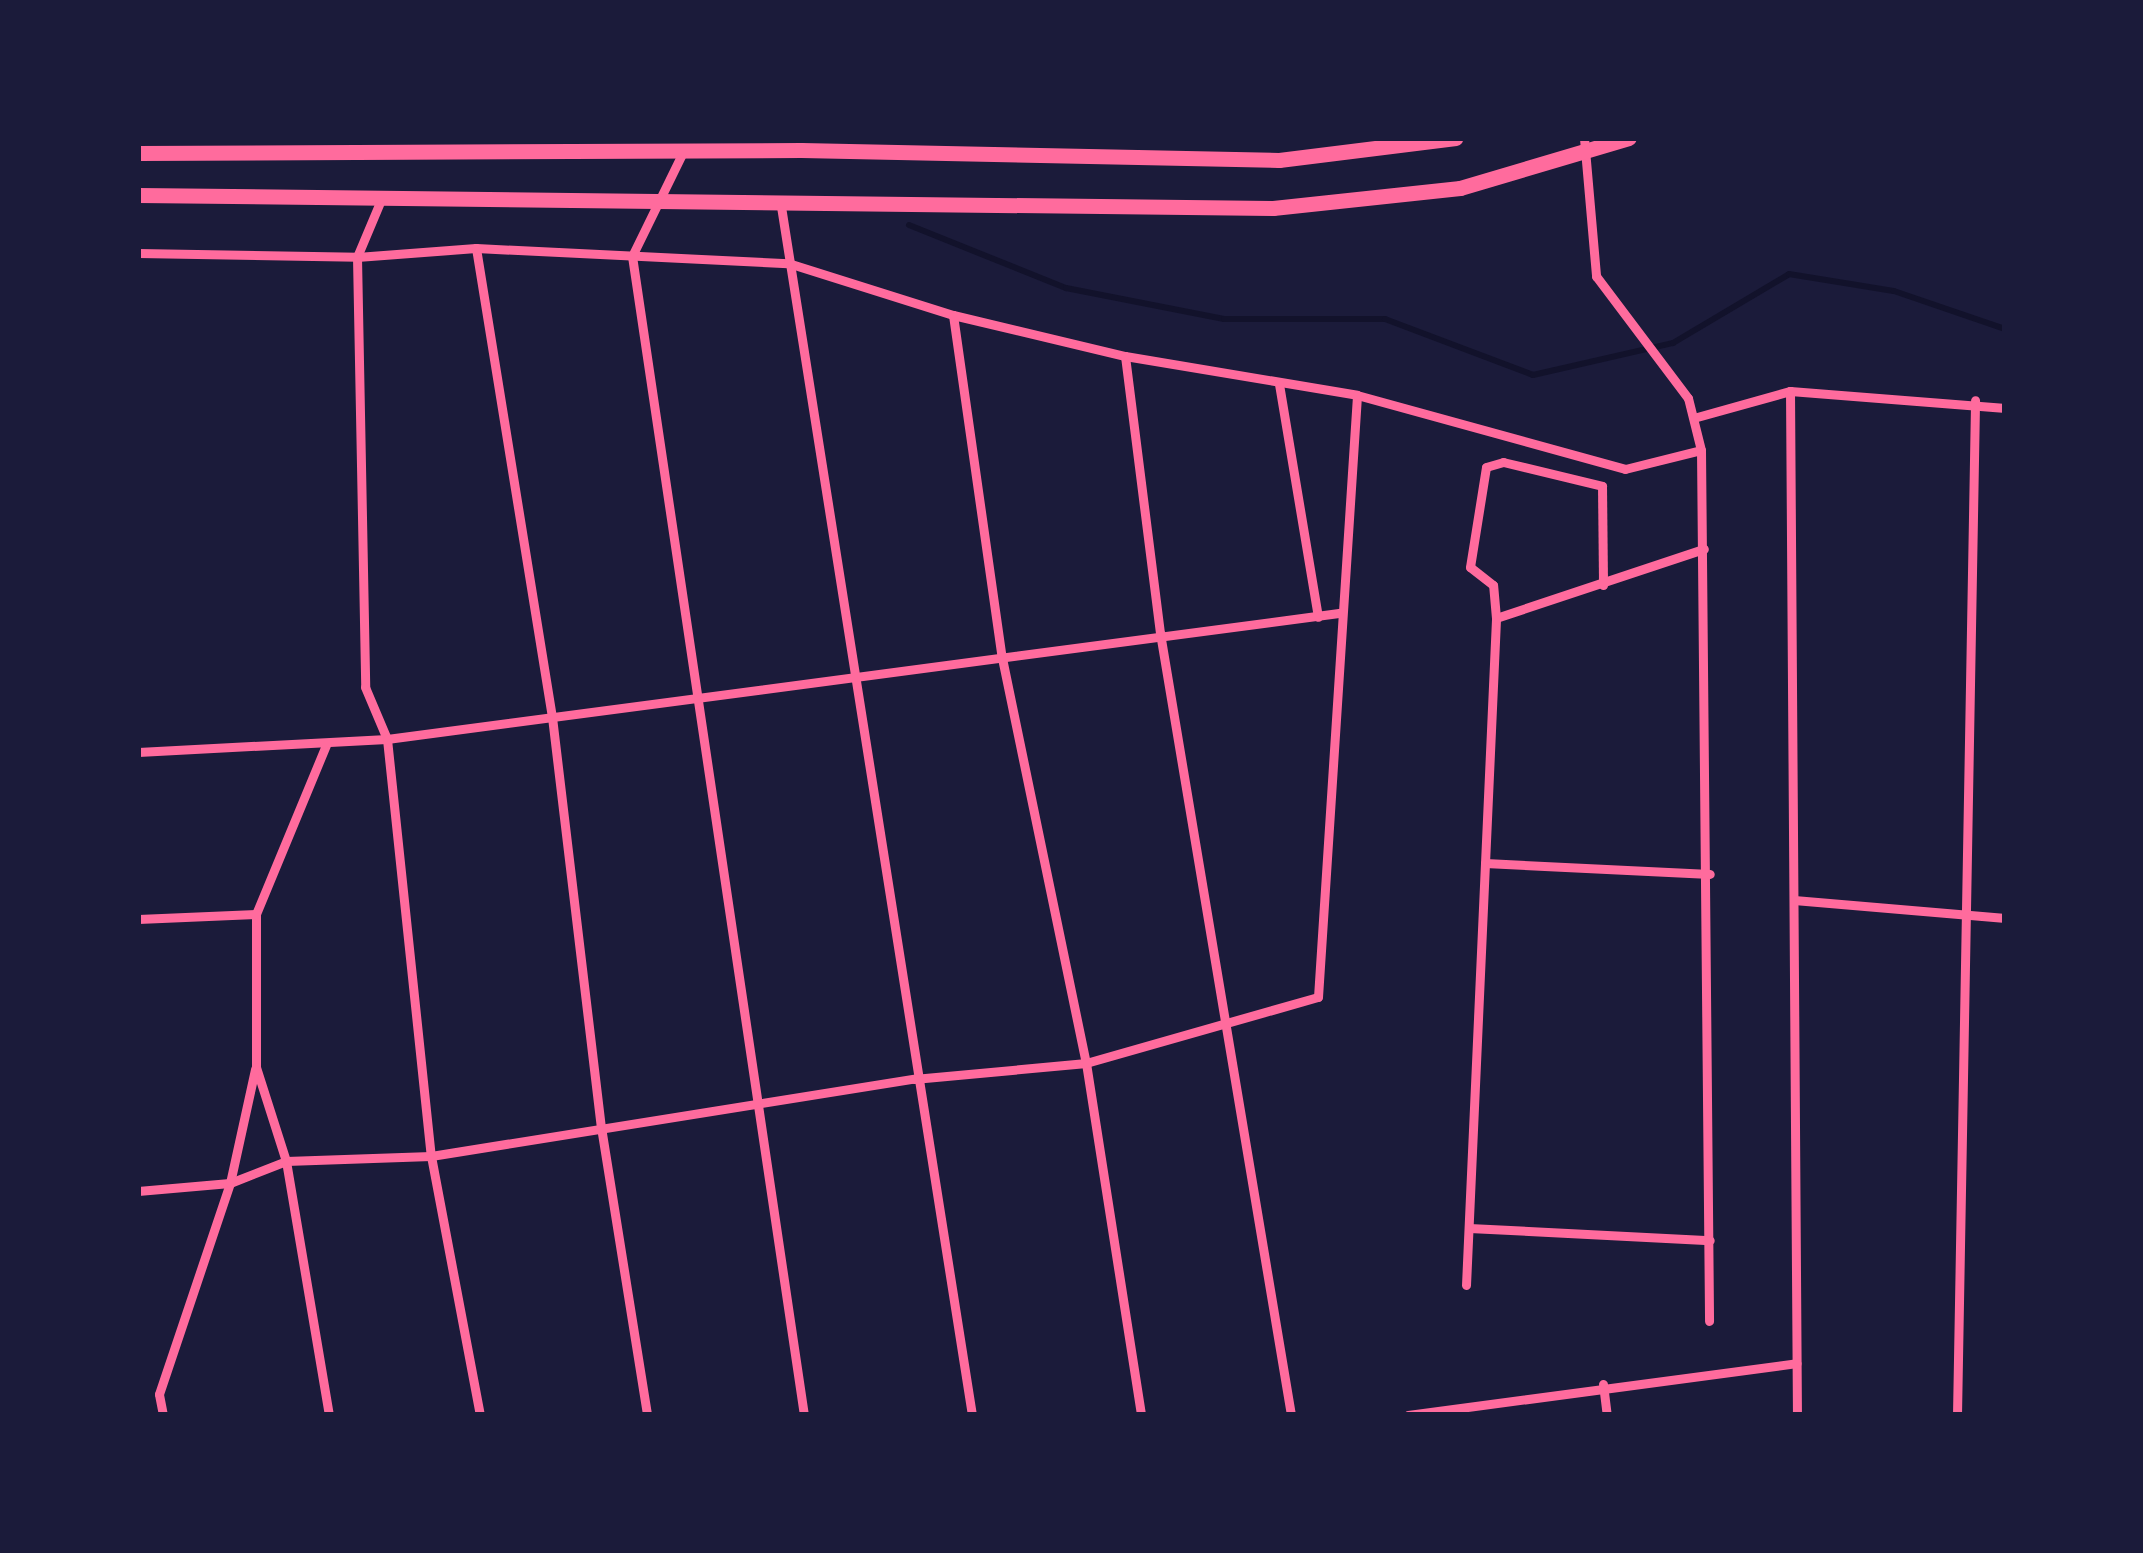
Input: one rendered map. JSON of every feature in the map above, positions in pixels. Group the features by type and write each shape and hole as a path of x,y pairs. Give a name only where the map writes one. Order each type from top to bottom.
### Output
{"main road":[{"path":"138,153 682,154 841,144 1279,160 1456,138"},
{"path":"138,195 661,196 1273,208 1368,202 1460,188 1584,144 1630,138"}],"street":[{"path":"1584,144 1596,276 1629,327 1688,398 1697,417 1701,450 1710,874 1709,1321"},
{"path":"682,154 632,256 804,1415"},
{"path":"382,195 357,257 365,687 387,739 431,1156 480,1415"},
{"path":"780,200 850,679 972,1415"},
{"path":"476,248 552,717 601,1127 647,1415"},
{"path":"138,253 357,257 476,248 788,263 952,315 1125,356 1357,394 1625,470 1701,450"},
{"path":"952,315 1002,658 1086,1063 1141,1415"},
{"path":"1125,356 1160,633 1291,1415"},
{"path":"1279,384 1318,617"},
{"path":"1697,417 1790,391 1975,400 2005,408"},
{"path":"1790,391 1797,1415"},
{"path":"138,1191 230,1183 286,1161 431,1156 914,1079 1086,1063 1226,1028 1318,998 1339,614 1357,394"},
{"path":"1957,1415 1975,400"},
{"path":"1466,1285 1496,618 1492,585 1470,567 1486,467 1503,462 1602,486 1603,585"},
{"path":"1496,618 1704,549"},
{"path":"138,752 387,739 1160,633 1339,614"},
{"path":"163,1415 159,1394 230,1183 256,1067 256,914 326,745"},
{"path":"1485,863 1710,874"},
{"path":"1794,900 2005,918"},
{"path":"138,919 256,914"},
{"path":"256,1067 286,1161 329,1415"},
{"path":"1469,1228 1710,1240"},
{"path":"1408,1415 1603,1384 1797,1363"},
{"path":"1603,1384 1607,1415"}],"waterway":[{"path":"909,225 1066,288 1224,319 1385,319 1533,375 1673,343 1789,274 1894,291 2005,329"}]}
